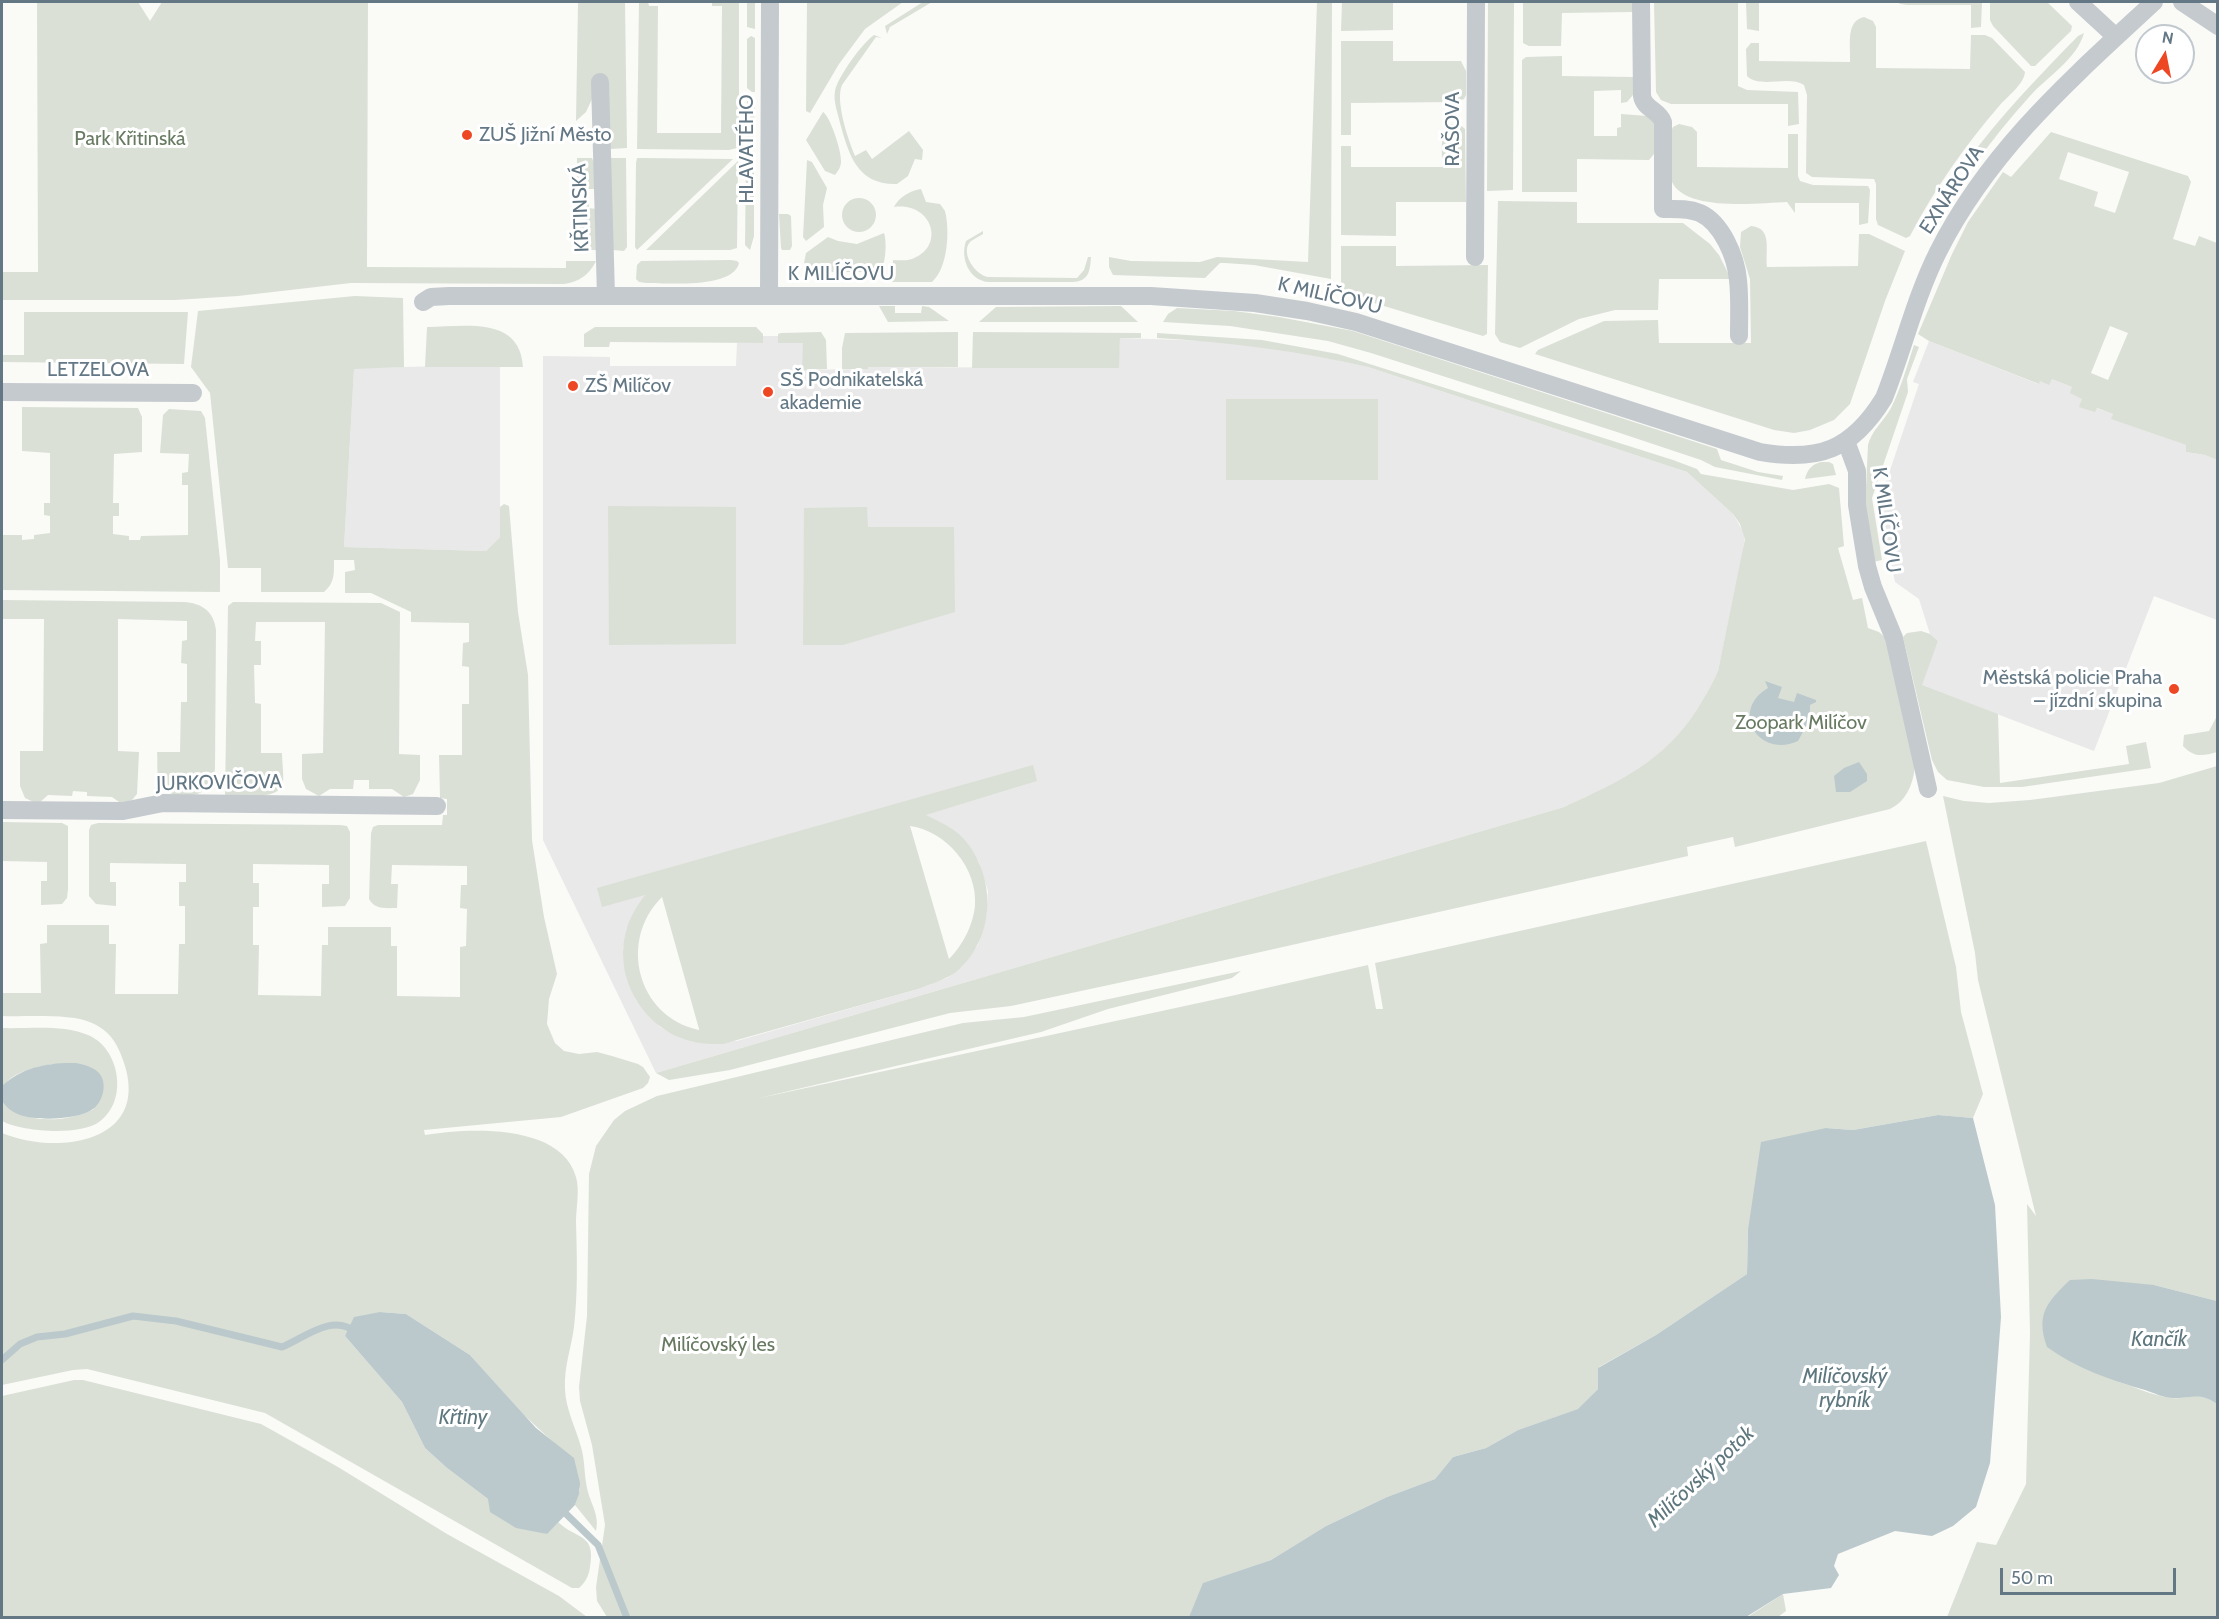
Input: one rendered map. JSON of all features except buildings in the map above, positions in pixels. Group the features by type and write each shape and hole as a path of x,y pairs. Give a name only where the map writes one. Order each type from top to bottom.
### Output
{"street":[{"name":"HLAVATÉHO","path":"769,296 770,2"},
{"name":"RAŠOVA","path":"1475,257 1476,2"},
{"path":"1641,2 1642,96 1645,104 1658,113 1663,122 1663,209 1702,214 1711,220 1723,237 1732,255 1738,280 1739,336"},
{"path":"2078,2 2116,37"},
{"name":"EXNÁROVA","path":"1845,441 1862,427 1884,398 1937,255 1968,201 2032,118 2154,2"},
{"path":"2182,2 2217,26"},
{"name":"KŘTINSKÁ","path":"600,82 606,296"},
{"name":"K MILÍČOVU","path":"423,302 431,297 449,296 1151,296 1255,303 1307,310 1356,322 1760,452 1777,455 1811,455 1830,450 1845,441 1857,471 1857,505 1867,566 1894,638 1928,789"},
{"name":"LETZELOVA","path":"2,392 193,393"},
{"name":"JURKOVIČOVA","path":"2,810 123,811 163,803 437,806"}],"shaded area":[{"path":"763,336 778,336 778,343 803,343 803,370 867,369 868,367 1118,368 1120,338 1210,341 1259,346 1321,356 1368,367 1687,472 1733,514 1745,535 1718,671 1695,713 1664,751 1645,766 1615,784 1564,807 656,1073 543,840 543,356 610,357 610,366 736,366 737,343 763,343","holes":["1037,781 925,815 950,828 961,837 979,862 988,891 986,918 978,945 964,964 947,978 918,989 737,1041 693,1042 681,1038 660,1027 636,1000 624,966 623,949 630,921 646,894"]},
{"path":"1929,341 2038,384 2040,381 2052,379 2072,387 2083,399 2080,407 2096,408 2113,414 2112,419 2186,445 2186,452 2205,455 2217,460 2217,620 2154,596 2094,751 1921,685 1938,641 1930,634 1919,599 1895,582 1879,503 1919,384 1913,382"},
{"path":"500,367 500,537 486,551 344,547 354,368"}],"green space":[{"name":"Park Křitinská","path":"37,2 138,2 150,21 162,2 368,2 367,267 566,268 566,261 596,261 583,277 564,284 351,283 238,296 175,300 2,300 2,272 38,272"},
{"path":"578,2 625,2 627,148 611,149 592,99 586,112 576,121"},
{"path":"639,2 648,2 649,6 658,6 657,133 721,133 722,6 712,6 712,2 739,2 739,143 737,148 729,150 637,149"},
{"path":"747,2 755,2 755,29 747,27"},
{"path":"807,2 903,2 865,29 839,64 810,113 806,111"},
{"path":"923,2 932,2 890,27 887,34 885,26"},
{"path":"1317,2 1332,2 1331,279 1254,265 1225,263 1220,263 1205,278 1113,275 1109,267 1109,257 1131,261 1200,262 1217,257 1308,262"},
{"path":"1342,2 1393,2 1393,30 1341,31"},
{"path":"1488,2 1514,2 1513,190 1487,191"},
{"path":"1523,2 1633,2 1633,12 1562,13 1561,46 1529,46 1523,43"},
{"path":"1654,2 1738,2 1738,86 1747,90 1798,92 1799,124 1788,126 1788,104 1671,104 1661,100 1656,92"},
{"path":"1746,2 1759,2 1759,31 1747,29"},
{"path":"1898,2 1982,2 1981,27 1971,28 1971,5 1907,5"},
{"path":"1990,2 2047,2 2072,26 2071,31 2035,66 2031,66 1993,26 1990,20"},
{"path":"1864,17 1873,21 1876,27 1876,68 1970,69 1971,35 1985,35 1992,38 2025,72 2019,85 1962,152 1910,236 1906,238 1878,225 1874,179 1812,177 1806,173 1807,95 1804,85 1790,81 1759,81 1747,76 1746,49 1751,43 1759,43 1759,61 1850,62 1851,29 1858,19"},
{"path":"2084,33 2069,59 2022,105 1972,168 1965,164 2019,98 2078,36"},
{"path":"874,35 882,38 876,37 842,85 841,110 855,156 866,150 872,159 909,131 923,150 922,160 915,159 908,176 897,184 872,179 857,166 847,146 835,103 835,91 845,69 857,52"},
{"path":"751,36 755,38 755,92 747,88 747,39"},
{"path":"1341,41 1393,41 1393,61 1461,61 1466,71 1466,95 1464,99 1455,102 1351,103 1351,135 1341,135"},
{"path":"1562,56 1562,76 1633,77 1633,95 1627,102 1621,103 1621,90 1594,91 1594,136 1617,136 1617,128 1621,127 1621,114 1648,116 1654,122 1654,154 1649,160 1577,159 1577,192 1522,192 1522,60 1526,57"},
{"path":"747,101 755,101 753,149 746,147"},
{"path":"823,112 832,127 840,151 841,164 835,175 825,171 806,140"},
{"path":"1451,124 1459,124 1465,129 1466,202 1396,202 1396,236 1341,235 1341,146 1351,146 1351,167 1442,167 1444,132"},
{"path":"1679,124 1692,127 1697,132 1697,167 1788,168 1788,134 1798,134 1800,181 1813,185 1868,186 1870,190 1868,223 1859,225 1859,203 1795,203 1795,213 1787,202 1724,204 1692,198 1680,192 1672,182 1669,165 1671,131"},
{"path":"2051,132 2188,176 2191,182 2173,239 2195,246 2199,236 2217,243 2217,460 2205,455 2186,452 2186,445 2111,419 2113,414 2097,408 2095,412 2079,407 2082,399 2070,393 2072,387 2052,379 2049,385 2040,381 2039,384 1929,341 1918,334 1968,222 2003,172 2011,177","holes":["2068,152 2129,172 2115,213 2094,206 2098,192 2059,179","2110,326 2128,333 2108,380 2091,373"]},
{"path":"577,158 592,158 594,163 596,189 589,189 589,208 596,209 597,250 576,250"},
{"path":"609,158 626,158 627,247 624,251 613,250"},
{"path":"637,158 733,159 637,250 635,247"},
{"path":"746,159 754,159 754,236 750,250 745,245"},
{"path":"807,160 812,162 827,188 823,205 824,227 806,241 803,237"},
{"path":"738,161 737,248 730,250 646,250"},
{"path":"921,189 926,202 940,204 945,211 947,238 941,268 932,282 892,282 893,260 912,259 923,253 932,236 926,218 918,211 907,207 894,207 905,195"},
{"path":"859,198 871,203 876,215 871,227 859,232 847,227 842,215 847,203"},
{"path":"1498,201 1577,202 1577,223 1683,223 1710,244 1719,255 1731,279 1659,279 1658,310 1615,310 1579,319 1520,348 1500,342 1495,334"},
{"path":"779,214 791,216 792,246 790,250 781,248"},
{"path":"1751,226 1758,228 1765,235 1767,267 1858,266 1859,234 1869,234 1905,251 1885,301 1850,404 1834,420 1810,430 1794,433 1774,430 1535,354 1538,350 1604,321 1658,320 1659,343 1751,343 1750,279 1740,247 1741,232"},
{"path":"983,231 983,234 970,242 967,252 974,268 983,275 988,277 1077,278 1084,270 1088,257 1091,257 1088,274 1082,280 1073,282 988,282 981,280 971,273 965,261 964,248 966,241"},
{"path":"884,233 884,264 880,272 824,272 804,263 806,253 828,237 857,244"},
{"path":"1341,246 1396,246 1396,266 1488,265 1487,334 1483,336 1341,293"},
{"path":"731,260 739,263 734,271 712,281 669,284 639,282 636,279 637,265 641,261"},
{"path":"355,296 403,298 404,367 354,369 344,547 486,551 500,537 500,507 504,504 509,506 518,612 528,675 532,840 544,917 557,974 549,999 547,1024 555,1043 564,1051 579,1054 597,1052 612,1056 638,1064 650,1077 643,1088 561,1117 424,1130 425,1135 488,1131 533,1138 552,1147 567,1159 576,1177 578,1194 576,1301 565,1390 569,1412 582,1452 587,1488 597,1520 596,1531 575,1505 580,1489 552,1441 524,1415 470,1355 406,1314 380,1312 345,1336 402,1402 425,1448 447,1468 488,1499 546,1534 558,1522 588,1543 591,1556 590,1570 579,1588 572,1588 265,1413 87,1369 2,1385 2,1133 24,1140 48,1143 72,1142 94,1136 112,1126 124,1110 129,1088 121,1054 112,1038 104,1030 92,1023 72,1018 2,1016 2,993 41,993 40,944 47,943 47,925 109,925 109,944 116,944 115,994 178,994 179,944 185,944 185,906 179,906 179,882 186,882 186,864 110,863 110,882 116,882 116,906 96,904 89,896 89,830 91,825 98,823 347,826 350,832 350,898 345,906 322,907 322,884 329,884 329,865 253,864 253,883 259,883 259,907 253,907 253,945 259,945 258,995 321,996 322,945 328,945 328,927 391,927 391,946 397,946 397,996 460,997 460,947 466,946 467,909 460,908 461,885 467,885 467,866 392,865 391,884 398,884 397,908 378,907 369,899 373,827 378,825 442,825 443,815 447,815 447,799 440,798 439,755 462,755 462,704 469,704 469,667 462,666 463,643 469,642 469,623 411,622 411,612 371,593 345,593 345,572 355,570 354,560 334,560 332,581 324,592 261,592 261,568 228,568 210,393 191,367 198,311"},
{"path":"879,306 895,306 895,313 921,313 922,306 929,307 949,321 888,322"},
{"path":"1121,306 1138,322 979,322 996,307"},
{"path":"1177,308 1234,311 1353,331 1717,449 1721,460 1758,472 1783,476 1782,480 1715,467 1701,460 1620,433 1328,341 1230,326 1163,322 1168,314"},
{"path":"24,312 188,312 184,364 2,362 2,355 24,355"},
{"path":"473,326 501,331 512,339 520,350 523,367 425,367 427,327"},
{"path":"595,327 756,327 763,334 763,343 610,342 609,347 584,347 584,334"},
{"path":"821,332 826,340 827,369 802,370 803,343 778,343 778,334 781,333"},
{"path":"958,332 958,367 842,369 845,333"},
{"path":"973,332 1141,333 1141,338 1120,338 1119,368 972,368"},
{"name":"Zoopark Milíčov","path":"1157,333 1262,340 1338,354 1673,460 1697,469 1701,474 1793,490 1829,484 1839,488 1844,546 1838,548 1853,600 1862,598 1868,628 1879,632 1887,639 1915,764 1913,778 1905,796 1890,809 1735,847 1733,837 1687,847 1688,856 1011,1006 950,1013 730,1070 669,1080 656,1073 1564,807 1622,779 1656,756 1685,726 1698,708 1718,671 1745,539 1740,524 1733,514 1687,472 1368,367 1263,348 1157,338"},
{"path":"1914,345 1919,347 1907,379 1908,392 1872,498 1882,560 1873,562 1865,508 1868,445 1895,400"},
{"path":"1226,399 1378,399 1378,480 1226,480"},
{"path":"22,407 138,408 142,417 142,452 114,454 113,503 119,503 119,516 113,516 113,534 129,536 129,540 140,540 141,536 188,535 188,485 182,485 182,473 188,472 189,454 160,453 163,415 169,409 201,411 205,418 220,560 220,592 2,590 2,535 22,535 22,540 34,539 34,535 50,533 50,516 44,515 44,503 50,503 50,453 22,451"},
{"path":"1821,462 1833,464 1836,475 1805,479 1811,467"},
{"path":"608,506 736,507 736,644 609,645"},
{"path":"867,507 868,527 954,527 955,612 843,645 803,645 804,508"},
{"path":"2,600 184,602 206,609 213,618 216,630 215,768 206,789 195,795 175,795 164,789 158,777 157,752 180,752 181,702 187,702 187,664 181,663 182,641 187,640 187,621 118,619 118,751 139,752 137,794 132,800 122,804 112,797 87,796 87,792 73,791 72,796 48,795 38,804 25,798 20,786 20,751 43,751 44,619 2,619"},
{"path":"233,602 381,603 400,612 399,754 420,755 420,780 413,794 404,797 392,789 369,789 369,780 354,780 353,789 330,789 319,796 306,789 302,779 302,754 323,753 325,622 256,622 255,641 261,641 261,665 254,665 255,703 261,704 261,753 282,753 283,783 280,789 267,795 225,796 228,606"},
{"path":"1921,631 1930,634 1938,641 1922,685 1998,714 2000,783 2129,764 2126,746 2146,742 2151,768 2022,787 1984,787 1947,780 1938,772 1932,760 1903,637 1907,633"},
{"path":"2217,716 2217,752 2199,755 2191,753 2183,746 2184,735 2209,731"},
{"path":"1033,765 1037,781 926,815 957,832 973,851 986,886 987,905 985,924 979,942 969,958 952,975 918,989 723,1044 686,1040 666,1031 653,1021 642,1009 627,980 623,948 626,932 631,917 645,895 602,907 597,888","holes":["910,826 923,829 947,843 965,865 971,878 975,892 972,920 963,941 949,959","662,897 699,1029 699,1030 678,1022 661,1010 648,994 641,975 638,955 640,934 648,915"]},
{"path":"2217,766 2217,1301 2154,1285 2119,1382 2165,1397 2198,1396 2217,1404 2217,1617 1947,1617 1977,1542 1996,1545 2026,1484 2030,1333 2027,1204 2036,1216 1978,980 1975,953 1943,796 1989,803 2030,800 2159,783"},
{"path":"2,822 62,823 68,826 68,889 67,898 62,904 41,905 41,881 47,881 47,862 2,861"},
{"name":"Milíčovský les","path":"1926,841 1956,967 1961,1012 1983,1094 1973,1118 1938,1115 1853,1130 1826,1128 1748,1230 1747,1274 1656,1335 1599,1367 1598,1389 1579,1409 1518,1430 1486,1448 1453,1457 1435,1479 1387,1497 1326,1526 1271,1560 1204,1583 1189,1618 607,1617 597,1601 596,1587 605,1525 592,1445 580,1401 579,1387 587,1316 589,1174 596,1146 614,1120 625,1111 657,1096 963,1023 1024,1017 1241,971 1232,978 1108,1009 1041,1032 755,1099 1368,965 1376,1009 1383,1009 1375,963"},
{"path":"2,1028 67,1029 88,1035 99,1042 107,1051 117,1076 117,1089 108,1113 99,1122 90,1126 65,1131 23,1128 2,1121 2,1101 10,1109 33,1118 58,1119 83,1114 94,1109 52,1064 17,1074 2,1089"},
{"path":"83,1380 261,1424 338,1467 447,1534 559,1596 587,1617 2,1617 2,1396"},
{"path":"1783,1594 1786,1611 1778,1617 1746,1618"}],"water":[{"path":"1765,681 1782,687 1778,698 1794,702 1797,693 1816,700 1810,705 1810,719 1798,741 1784,745 1771,744 1754,730 1750,720 1751,709 1756,698 1768,688"},
{"path":"1859,762 1867,774 1867,781 1850,792 1836,792 1834,776 1844,768"},
{"path":"56,1063 76,1063 94,1069 102,1077 103,1094 97,1105 86,1113 46,1119 27,1117 12,1111 2,1101 3,1085 19,1074"},
{"name":"Milíčovský rybník","path":"1938,1115 1973,1118 1995,1205 2001,1317 1990,1463 1976,1507 1953,1526 1932,1536 1895,1531 1838,1554 1834,1566 1839,1575 1831,1588 1783,1594 1746,1617 1189,1617 1203,1583 1271,1560 1326,1526 1387,1497 1435,1479 1453,1457 1486,1448 1518,1430 1578,1409 1598,1389 1598,1368 1656,1335 1747,1274 1748,1230 1761,1142 1826,1128 1853,1130"},
{"name":"Kančík","path":"2092,1279 2154,1285 2217,1301 2217,1404 2195,1396 2166,1397 2119,1382 2094,1373 2047,1347 2042,1326 2043,1317 2050,1302 2070,1280"},
{"name":"Křtiny","path":"380,1312 406,1314 470,1355 536,1428 574,1458 580,1483 579,1494 575,1505 547,1534 516,1528 490,1512 488,1499 425,1448 402,1402 345,1336 354,1317"}],"waterway":[{"path":"2,1360 20,1344 37,1337 65,1334 133,1316 176,1321 282,1347 328,1326 337,1325 355,1332"},
{"path":"561,1509 598,1545 627,1618"}],"place":[{"name":"ZUŠ Jižní Město","path":"467,135"},
{"name":"ZŠ Milíčov","path":"573,386"},
{"name":"SŠ Podnikatelská akademie","path":"768,392"},
{"name":"Městská policie Praha – jízdní skupina","path":"2174,689"}],"water label":[{"name":"Milíčovský potok","path":"1701,1477"}]}
